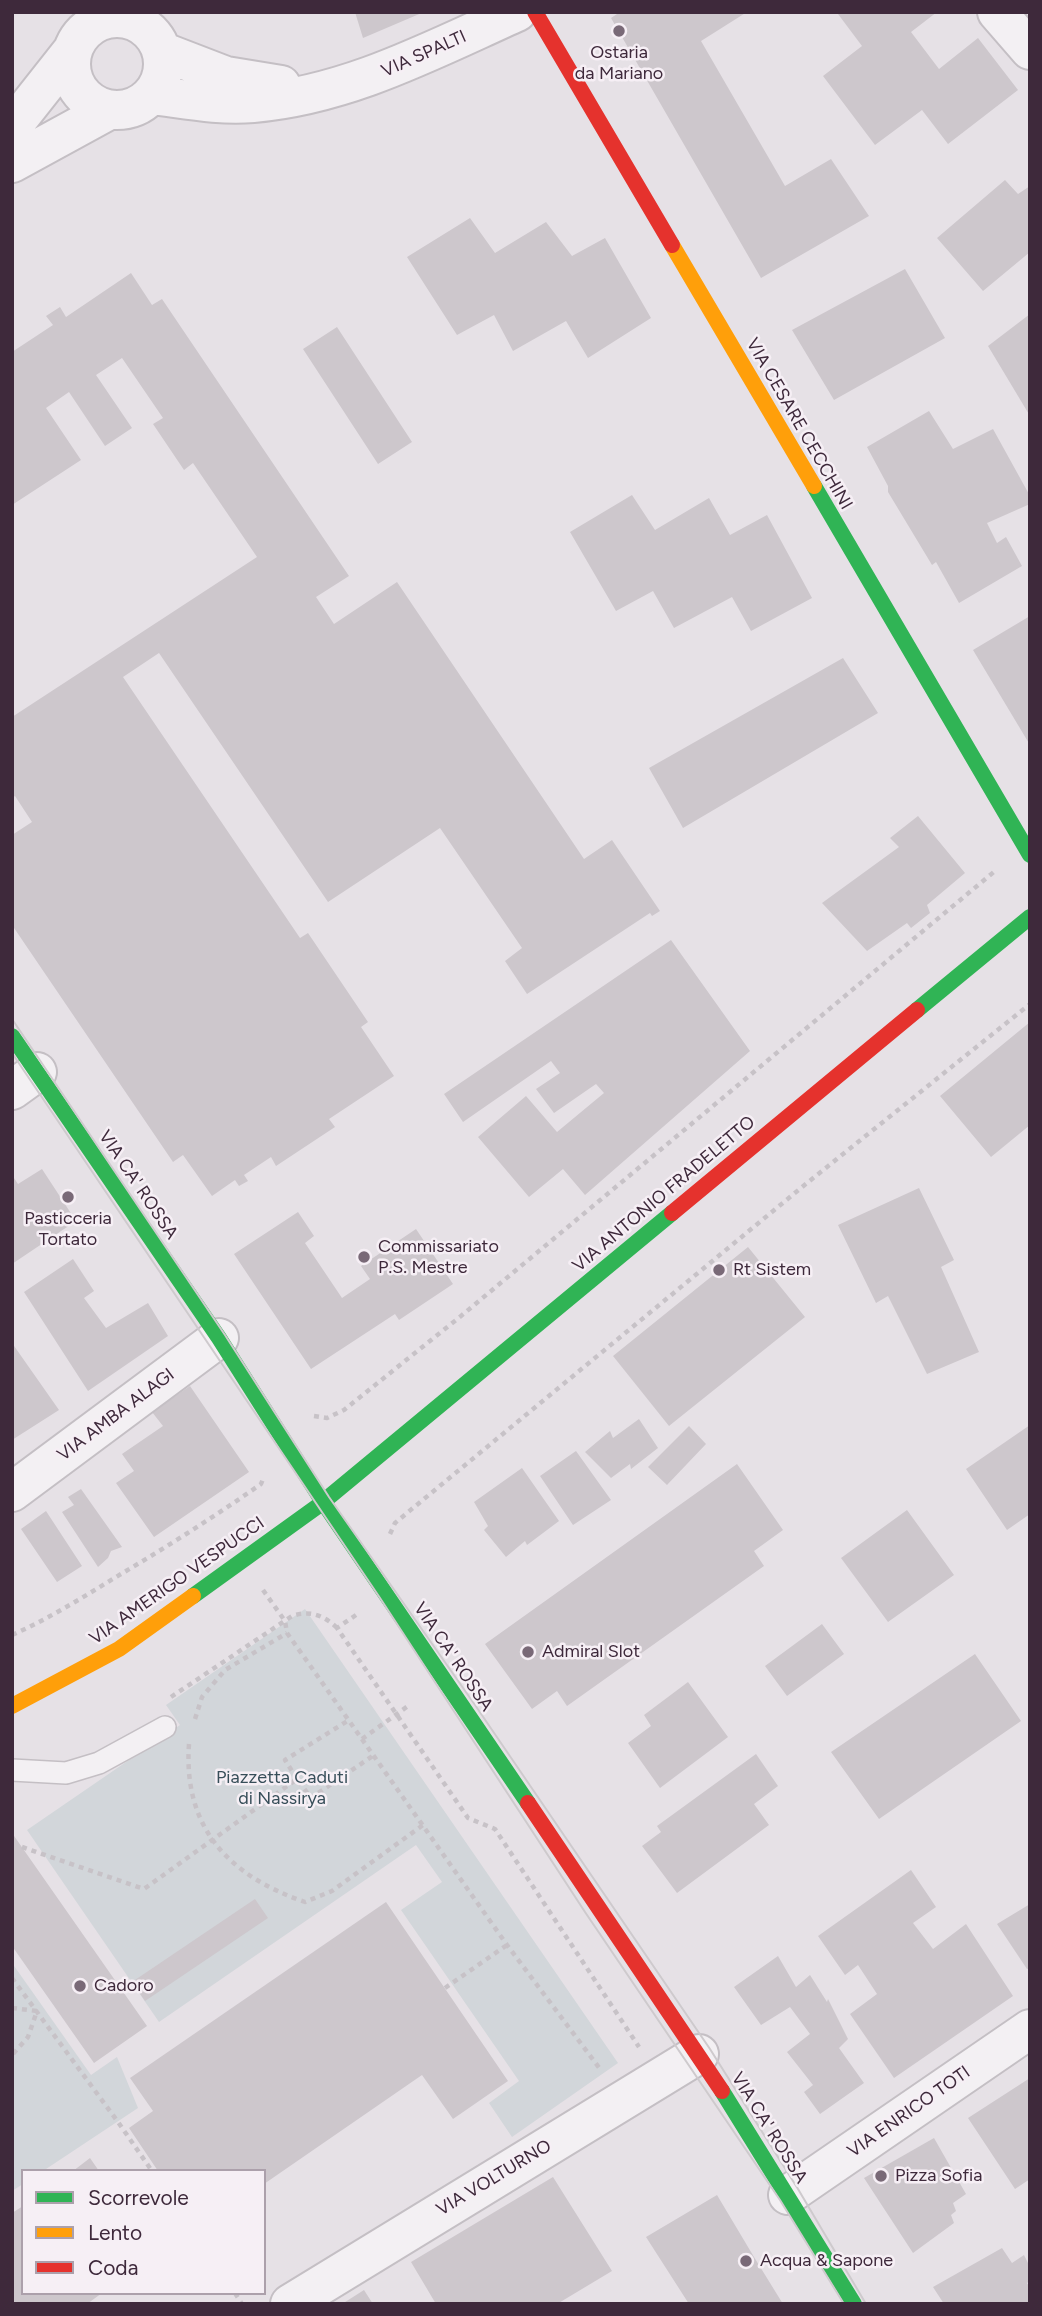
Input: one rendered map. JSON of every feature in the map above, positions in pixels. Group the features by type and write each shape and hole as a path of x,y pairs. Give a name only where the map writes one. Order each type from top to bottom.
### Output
{"street":[{"name":"VIA SPALTI","path":"152,95 220,104 254,103 328,89 382,73 517,12"},
{"name":"VIA CESARE CECCHINI","path":"535,12 1030,855"},
{"path":"997,12 1030,50"},
{"path":"12,127 79,34 103,19 118,17 133,20 149,30 164,66 152,95 132,108 109,110 94,105 82,96 70,67 79,34"},
{"name":"VIA SPALTI","path":"149,30 226,76 328,89"},
{"path":"12,163 109,110"},
{"name":"VIA ANTONIO FRADELETTO","path":"323,1502 1030,917"},
{"name":"VIA CA' ROSSA","path":"12,1036 24,1081 219,1338 323,1502 699,2054 854,2304"},
{"name":"VIA AMBA ALAGI","path":"12,1492 219,1338"},
{"name":"VIA AMERIGO VESPUCCI","path":"12,1706 118,1649 323,1502"},
{"name":"VIA ENRICO TOTI","path":"788,2195 1030,2029"},
{"name":"VIA VOLTURNO","path":"290,2304 699,2054"}],"lane":[{"path":"12,1770 66,1773 77,1770 99,1763 165,1727"}],"path":[{"path":"335,1415 472,1307 997,869"},
{"path":"407,1513 807,1183 1030,1004"},
{"path":"12,1636 60,1611 214,1517 220,1527"},
{"path":"608,2080 507,1945 287,1633 285,1621 299,1614 313,1614 338,1627 468,1818 495,1829 660,2078"},
{"path":"194,1720 202,1697 225,1670 287,1633"},
{"path":"362,1739 408,1706"},
{"path":"349,1720 285,1760 311,1798 374,1755"},
{"path":"190,1732 188,1764 193,1800 205,1829 244,1874 280,1893 304,1902 332,1891 423,1825"},
{"path":"22,1847 144,1889 298,1779"},
{"path":"445,1989 507,1945"},
{"path":"12,1978 151,2169"},
{"path":"12,2008 37,2011"},
{"path":"12,2055 28,2037 37,2011"}],"green space":[{"name":"Piazzetta Caduti di Nassirya","path":"305,1609 618,2063 512,2137 489,2103 519,2081 401,1910 442,1882 416,1845 159,2022 27,1830 180,1725 166,1705"},
{"path":"12,1963 91,2075 117,2057 138,2108 46,2169 21,2169 21,2185 12,2191"}],"building":[{"path":"355,12 424,12 363,38"},
{"path":"620,12 747,12 701,41 785,186 831,159 869,216 761,278 611,18"},
{"path":"937,12 911,32 939,69 978,38 1018,90 948,144 922,110 875,145 823,76 862,46 838,14"},
{"path":"1005,180 1018,194 1030,186 1030,252 983,291 937,238"},
{"path":"470,218 495,253 546,222 572,256 605,238 651,318 588,358 566,321 513,351 494,315 457,335 407,257"},
{"path":"905,269 945,338 834,400 792,330"},
{"path":"131,273 152,305 162,299 349,576 316,597 334,624 397,582 584,859 612,840 660,911 652,916 650,913 527,994 505,961 522,948 440,828 328,902 159,653 123,677 300,938 308,933 368,1022 361,1027 394,1076 329,1119 335,1127 276,1166 271,1157 244,1175 248,1181 239,1186 235,1180 212,1196 183,1155 173,1162 12,925 12,835 32,822 15,796 12,798 12,717 257,557 193,463 184,470 153,424 163,418 122,358 96,375 132,428 105,446 69,392 46,408 81,460 12,505 12,352 53,325 46,316 60,307 66,317"},
{"path":"1030,314 1030,416 988,346"},
{"path":"337,327 412,442 378,464 303,349"},
{"path":"929,411 953,449 993,429 1030,496 1030,504 987,523 997,543 1006,537 1022,566 959,603 936,562 932,565 888,492 888,486 867,447"},
{"path":"632,495 655,530 709,498 730,535 767,515 812,598 751,631 732,597 674,628 653,591 616,611 570,532"},
{"path":"1030,616 1030,745 973,650"},
{"path":"843,658 878,713 683,828 649,768"},
{"path":"918,816 965,873 927,905 930,913 911,928 907,923 867,951 822,903 899,847 890,838"},
{"path":"671,940 750,1051 585,1195 563,1169 529,1197 478,1137 526,1096 557,1132 604,1093 596,1084 554,1113 536,1089 560,1073 551,1061 463,1122 444,1094"},
{"path":"1030,1022 1030,1125 991,1157 940,1096"},
{"path":"42,1169 76,1221 12,1264 12,1175 18,1184"},
{"path":"919,1188 954,1260 941,1267 979,1352 927,1374 888,1296 876,1303 838,1225"},
{"path":"298,1212 314,1236 305,1243 342,1298 370,1279 361,1266 416,1229 453,1284 399,1320 395,1314 311,1369 234,1254"},
{"path":"748,1247 805,1317 669,1426 613,1356"},
{"path":"73,1259 94,1291 84,1298 106,1328 148,1303 168,1336 88,1391 24,1292"},
{"path":"12,1343 59,1410 12,1440"},
{"path":"190,1386 249,1472 154,1537 116,1483 134,1471 122,1454 163,1426 152,1412"},
{"path":"639,1419 658,1448 631,1469 630,1464 611,1478 585,1452 610,1431 613,1438"},
{"path":"1030,1425 1030,1514 1007,1530 966,1469"},
{"path":"689,1426 706,1444 667,1485 648,1467"},
{"path":"576,1451 611,1500 573,1525 540,1476"},
{"path":"737,1464 783,1530 754,1551 764,1566 567,1706 557,1691 532,1709 485,1644"},
{"path":"522,1468 559,1521 527,1545 525,1541 506,1557 484,1530 488,1526 474,1502"},
{"path":"81,1489 122,1547 111,1551 98,1567 62,1512 74,1505 68,1497"},
{"path":"907,1510 954,1575 888,1622 841,1558"},
{"path":"46,1511 82,1566 57,1582 21,1529"},
{"path":"822,1624 844,1654 787,1696 765,1666"},
{"path":"975,1654 1021,1721 879,1819 831,1752"},
{"path":"688,1682 728,1737 660,1788 628,1743 651,1726 644,1715"},
{"path":"756,1754 778,1786 754,1804 769,1825 677,1893 642,1846 661,1832 657,1826"},
{"name":"Cadoro","path":"12,1833 147,2026 94,2063 12,1946"},
{"path":"911,1870 936,1907 913,1923 933,1949 966,1924 1013,1996 894,2078 850,2014 877,1994 858,1965 845,1975 818,1936"},
{"path":"255,1899 268,1918 145,2001 132,1982"},
{"path":"386,1902 508,2081 453,2119 422,2075 266,2183 266,2169 157,2169 129,2128 153,2111 130,2078"},
{"path":"1030,1904 1030,1968 1027,1969 997,1924"},
{"path":"778,1956 796,1987 810,1975 827,2002 828,1999 848,2039 839,2048 864,2083 820,2114 804,2092 813,2085 787,2052 810,2034 790,2007 761,2025 734,1987"},
{"path":"1030,2078 1030,2179 1015,2189 968,2118"},
{"path":"934,2138 966,2194 953,2203 956,2211 951,2215 954,2223 913,2253 864,2178"},
{"path":"90,2158 98,2169 76,2169"},
{"path":"553,2177 612,2271 557,2304 436,2304 411,2262"},
{"path":"717,2195 783,2304 689,2304 646,2237"},
{"path":"21,2207 21,2295 99,2295 87,2304 12,2304 12,2213"},
{"path":"1002,2248 1012,2263 1024,2255 1030,2267 1030,2281 1027,2283 1030,2288 1030,2303 944,2304 933,2287"},
{"path":"364,2290 373,2304 342,2304"}],"tram line":[{"path":"12,1019 225,1335 329,1497 710,2049 866,2304"},
{"path":"12,1053 380,1598 585,1912 780,2200 844,2304"}],"traffic: fast":[{"path":"814,486 1030,855"},
{"path":"917,1010 1030,917"},
{"path":"12,1036 219,1338 323,1502 528,1803"},
{"path":"193,1596 318,1506 672,1213"},
{"path":"722,2091 854,2304"}],"traffic: slow":[{"path":"672,245 814,486"},
{"path":"12,1706 119,1649 193,1596"}],"traffic: jam":[{"path":"535,12 672,245"},
{"path":"672,1213 917,1010"},
{"path":"528,1803 722,2091"}],"place":[{"name":"Ostaria da Mariano","path":"619,31"},
{"name":"Pasticceria Tortato","path":"68,1197"},
{"name":"Commissariato P.S. Mestre","path":"364,1257"},
{"name":"Rt Sistem","path":"719,1270"},
{"name":"Admiral Slot","path":"528,1652"},
{"name":"Cadoro","path":"80,1986"},
{"name":"Pizza Sofia","path":"881,2176"},
{"name":"Acqua & Sapone","path":"746,2261"}]}
